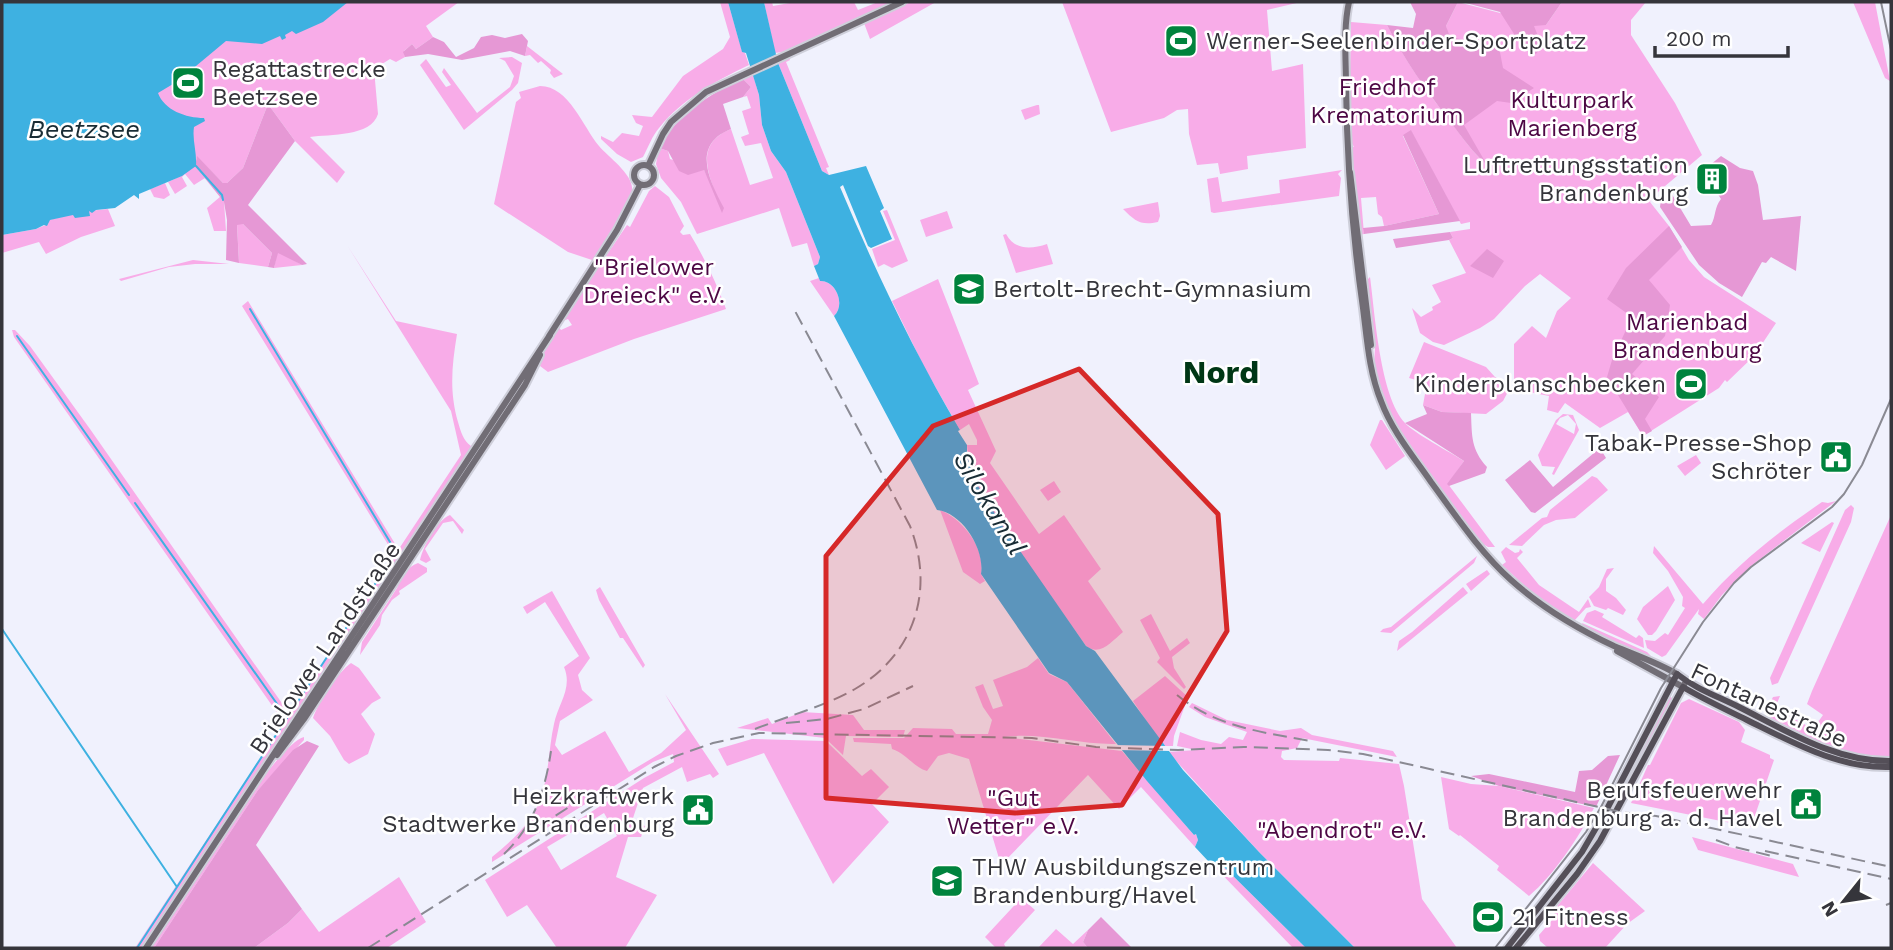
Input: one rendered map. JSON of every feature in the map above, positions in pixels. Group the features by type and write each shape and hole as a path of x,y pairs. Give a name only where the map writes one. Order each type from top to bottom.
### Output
{"main road":[{"name":"Brielower Landstraße","path":"648,166 663,134 679,114 706,92 727,80 902,2"},
{"path":"1349,2 1346,43 1349,199 1370,358 1379,398 1393,426 1482,549 1511,580 1555,613 1685,684 1600,841 1577,874 1516,948"},
{"path":"1347,162 1352,180 1371,338 1370,358"},
{"name":"Brielower Landstraße","path":"642,165 648,166 653,172 653,180 640,185 634,178 635,170 642,165"},
{"name":"Brielower Landstraße","path":"146,948 550,335 617,230 640,185"},
{"path":"1507,948 1582,852 1675,677"},
{"name":"Fontanestraße","path":"1685,684 1835,753 1865,760 1891,761"},
{"name":"Fontanestraße","path":"1685,684 1777,735 1823,755 1857,765 1891,767"}],"highlighted area":[{"path":"1079,369 1218,514 1227,631 1122,805 1015,813 826,798 826,556 933,426"}],"green space":[{"name":"Regattastrecke Beetzsee","path":"101,2 459,2 426,26 433,37 416,49 412,44 404,51 405,57 396,62 390,59 374,69 378,114 374,121 359,131 310,137 345,172 337,183 295,141 268,104 243,168 227,183 223,183 197,157 195,166 205,178 194,185 185,174 182,177 187,186 175,194 168,182 181,176 2,59"},
{"path":"720,2 728,2 742,51 749,65 712,84 678,108 657,131 643,157 631,162 617,154 601,136 613,142 622,133 639,136 643,126 636,123 632,115 652,117 683,76 723,49 730,37"},
{"path":"764,2 772,2 773,6 795,2 854,2 858,10 878,2 892,2 775,53"},
{"path":"911,2 936,2 870,39 864,23"},
{"path":"1062,2 1301,2 1267,10 1272,71 1303,64 1306,148 1247,156 1248,169 1220,174 1218,163 1197,165 1189,134 1188,109 1177,110 1164,118 1111,132"},
{"path":"1458,2 1546,25 1562,2 1646,2 1631,20 1631,35 1675,103 1702,155 1652,197 1650,202 1669,226 1689,260 1704,277 1776,323 1754,356 1727,382 1725,380 1719,388 1643,436 1628,412 1600,428 1565,403 1558,413 1547,410 1549,396 1529,392 1514,384 1514,344 1532,326 1546,338 1557,311 1571,298 1540,274 1494,319 1480,328 1444,345 1433,342 1420,333 1412,308 1421,317 1433,310 1432,307 1441,302 1432,285 1466,273 1449,240 1453,238 1450,232 1470,229 1470,222 1461,224 1411,131 1403,136 1439,214 1384,226 1382,217 1378,214 1376,197 1361,198 1364,234 1359,235 1350,149 1351,146 1354,147 1345,131 1349,121 1351,22 1387,25 1426,89 1485,163 1463,125 1446,26"},
{"path":"1853,2 1875,2 1890,81 1885,78"},
{"path":"527,46 563,74 554,78 551,70 541,61 538,63 530,55 525,56"},
{"path":"512,57 522,63 518,83 464,130 420,65 426,59 446,87 451,85 442,72 444,68 477,113 510,87 514,76 505,61 499,58"},
{"path":"789,58 786,62 829,167 826,168 829,175 822,171 778,63"},
{"path":"753,75 759,95 762,125 771,151 786,172 820,257 818,264 814,266 807,243 792,247 779,208 697,234 681,202 661,178 656,164 659,148 668,151 670,159 704,170 714,189 707,162 710,146 721,134 731,129 750,185 773,178 761,143 745,146 741,137 749,134 742,111 751,108 747,96 743,97 751,87 743,79"},
{"path":"540,86 550,88 567,100 599,146 626,173 632,186 624,216 575,287 592,260 568,252 494,204 516,102 521,98 519,92"},
{"path":"1037,105 1040,114 1025,120 1021,110"},
{"path":"1342,170 1338,174 1341,178 1339,196 1211,212 1207,179 1218,177 1222,202 1280,193 1279,180"},
{"path":"165,183 170,195 164,199 154,197 150,189"},
{"name":"\"Brielower Dreieck\" e.V.","path":"655,186 669,197 684,226 680,232 683,235 690,234 726,309 634,339 548,372 540,366 544,349 558,326 561,330 572,325 568,319 563,319 627,225 630,227 649,191"},
{"path":"221,196 224,202 226,231 214,231 207,208"},
{"path":"1158,202 1158,222 1139,222 1123,209"},
{"path":"108,209 115,226 81,237 46,254 39,242 2,253 2,235 36,229 48,224 49,220 73,214 77,216 88,211"},
{"path":"887,210 908,261 892,268 884,264 878,267 872,249 895,240 883,211"},
{"path":"947,211 953,228 926,237 920,220"},
{"path":"237,224 243,224 272,253 268,267 239,263"},
{"path":"1006,234 1019,246 1036,247 1047,244 1053,264 1016,273 1003,235"},
{"path":"347,245 396,321 457,334 453,400 461,432 471,446 496,411 143,948 135,948 461,455 451,411"},
{"path":"277,253 281,253 302,265 274,268"},
{"path":"193,260 229,264 169,267 121,281 119,279"},
{"path":"1370,277 1384,375 1397,410 1410,427 1464,461 1448,484 1495,547 1483,544 1465,524 1416,457 1383,402 1376,380 1375,348 1365,282"},
{"path":"819,278 820,281 831,284 838,294 839,306 834,316 810,281"},
{"path":"938,279 979,384 968,390 996,451 990,463 1039,534 1064,515 1101,569 1088,581 1123,632 1101,649 1086,646 989,506 980,491 969,460 967,445 977,445 977,440 969,424 960,430 924,367 892,301"},
{"path":"248,301 397,547 392,551 242,306"},
{"path":"12,330 30,346 286,709 280,717 14,337"},
{"path":"1424,342 1486,367 1495,377 1511,386 1503,401 1486,414 1442,412 1423,405 1427,383 1409,378"},
{"path":"1563,414 1573,415 1579,430 1554,475 1552,474 1555,467 1542,466 1538,455 1556,420","holes":["1568,415 1576,424 1574,434 1556,424 1560,418"]},
{"path":"1380,420 1405,456 1386,470 1370,445"},
{"path":"1696,455 1701,463 1685,476 1677,466"},
{"path":"1592,476 1608,490 1575,518 1556,520 1544,525 1522,546 1509,545 1542,518 1547,517 1550,510"},
{"path":"1054,481 1061,492 1048,501 1040,490"},
{"path":"1836,501 1751,566 1722,595 1704,619 1698,614 1699,609 1666,655 1662,657 1647,648 1645,640 1655,641 1665,633 1668,635 1685,608 1682,606 1683,597 1668,571 1653,553 1654,546 1703,604 1730,575 1774,537 1822,502"},
{"path":"1851,505 1854,508 1851,522 1778,683 1772,685 1770,678 1845,510"},
{"path":"940,510 957,520 976,545 982,564 981,574 985,581 980,584 963,572"},
{"path":"450,515 464,530 462,534 453,521 443,523 425,549 431,560 426,563 420,560 427,542 435,528"},
{"path":"1891,515 1891,758 1869,758 1831,748 1771,718 1767,709 1773,697 1780,696 1775,708 1813,729 1823,715 1807,704"},
{"path":"1834,523 1820,552 1801,543"},
{"path":"1506,547 1515,553 1520,549 1523,552 1517,558 1539,585 1579,612 1588,599 1591,607 1586,608 1574,621 1536,596 1502,565 1506,562 1501,552"},
{"path":"1477,556 1474,563 1391,633 1380,632 1391,627"},
{"path":"418,563 427,568 427,572 399,591 400,594 392,600 382,615 380,625 360,655 362,642 403,576"},
{"path":"1614,568 1606,579 1606,591 1626,610 1623,615 1608,608 1606,610 1594,606 1589,597 1599,587 1607,569"},
{"path":"1487,570 1490,574 1471,591 1466,584"},
{"path":"1668,586 1675,600 1656,631 1648,635 1637,619 1643,607"},
{"path":"600,587 645,665 643,668 623,638 620,638 599,600 596,590"},
{"path":"1463,587 1468,593 1397,651 1399,641"},
{"path":"552,591 590,658 578,675 582,690 593,700 560,721 555,745 562,755 605,731 629,772 661,753 686,730 665,694 719,774 713,778 710,774 687,782 682,767 643,788 632,821 645,826 641,837 628,837 616,877 657,895 625,948 557,948 527,905 507,917 485,880 644,778 674,762 673,754 653,762 492,862 492,857 522,829 538,804 546,777 554,724 566,689 564,667 579,656 545,602 527,614 523,607","holes":["604,813 617,836 561,870 547,847"]},
{"path":"1595,610 1636,638 1639,635 1643,638 1644,648 1583,621 1587,613"},
{"path":"1151,614 1170,651 1187,638 1190,643 1172,657 1174,668 1186,687 1184,689 1157,662 1160,658 1140,620"},
{"path":"1582,623 1647,652 1651,656 1622,647"},
{"name":"\"Gut Wetter\" e.V.","path":"1038,658 1049,674 1067,682 1116,744 1031,736 1004,737 1122,751 1194,835 1196,834 1198,840 1195,847 1141,787 1119,809 1088,775 1001,865 969,759 949,753 938,756 927,771 892,749 891,744 854,742 853,738 904,738 913,728 952,729 956,734 988,734 992,720 975,687 983,684 993,709 1003,706 993,680 1027,667"},
{"path":"351,663 359,668 381,698 361,714 375,734 368,754 349,764 330,736 313,718 329,688"},
{"path":"1165,676 1188,697 1173,746 1163,746 1133,701"},
{"path":"1667,695 1672,698 1614,810 1610,809"},
{"path":"1689,699 1739,722 1745,730 1741,742 1770,755 1774,760 1751,827 1631,803 1681,703"},
{"name":"\"Abendrot\" e.V.","path":"1192,703 1227,720 1280,731 1301,728 1312,735 1393,751 1397,757 1302,738 1297,748 1282,751 1281,757 1284,760 1339,761 1340,758 1399,764 1422,899 1457,948 1355,948 1259,852 1168,752 1196,750 1177,746 1180,732 1221,744 1229,737 1243,740 1247,732 1205,717 1189,707"},
{"path":"802,712 853,715 864,730 905,730 903,737 846,736 843,755 825,738 737,728 768,718 772,724"},
{"path":"304,737 258,790 154,948 149,948 200,868 270,768"},
{"path":"752,739 826,741 862,776 871,769 889,787 872,804 889,822 833,884 764,753 727,766 718,749"},
{"path":"1441,777 1471,784 1499,786 1594,808 1565,855 1529,896 1497,870 1499,866 1449,829"},
{"path":"1692,837 1793,864 1799,877 1698,850"},
{"path":"1210,862 1225,868 1306,948 1293,948"},
{"path":"1593,863 1645,911 1627,924 1605,948 1548,948 1540,941 1539,935 1552,920 1558,905"},
{"path":"399,877 426,922 387,948 254,948 302,909 319,932"},
{"path":"1025,894 1030,899 1027,903 1035,910 1004,944 1006,948 996,948 985,937"},
{"path":"1056,929 1073,944 1088,930 1083,942 1088,948 1038,948"}],"shaded area":[{"path":"1410,2 1458,2 1446,26 1450,37 1499,47 1503,68 1534,88 1511,103 1497,101 1464,125 1487,165 1468,145 1425,87 1387,25 1413,28 1416,14"},
{"path":"1462,2 1562,2 1546,25 1534,26 1542,46 1536,54 1523,48 1500,12"},
{"path":"522,34 528,41 525,56 510,51 462,60 428,54 405,57 403,52 412,44 416,49 433,37 444,42 456,57 474,48 481,37 492,35 505,38"},
{"path":"743,79 751,87 743,97 723,104 731,129 711,144 707,154 709,175 724,208 722,213 704,170 688,175 679,171 668,151 659,148 675,125 695,106"},
{"path":"268,104 295,141 248,205 307,264 302,265 278,253 274,268 268,267 272,253 243,224 237,225 239,263 226,260 227,220 224,202 195,166 197,156 223,183 227,183 243,168"},
{"path":"1411,130 1460,221 1364,234 1363,228 1439,214 1403,135"},
{"path":"1721,156 1740,168 1753,171 1763,220 1801,216 1796,271 1771,257 1766,263 1762,262 1742,297 1719,283 1699,265 1660,207 1661,199 1670,191 1691,226 1711,225 1721,199 1714,188 1722,183 1710,165"},
{"path":"1669,226 1682,247 1649,280 1670,305 1665,336 1632,374 1659,397 1645,419 1652,431 1643,436 1607,377 1632,317 1607,299 1626,268"},
{"path":"1450,232 1453,238 1449,240 1396,248 1393,239"},
{"path":"1487,249 1504,261 1493,278 1470,266"},
{"path":"1423,405 1442,412 1471,413 1473,442 1487,467 1485,473 1449,486 1447,484 1464,461 1405,423 1427,414"},
{"path":"1600,448 1606,458 1535,513 1531,512 1505,480 1530,460 1553,487"},
{"path":"307,741 319,746 256,845 302,909 254,948 154,948 258,790 293,750"},
{"path":"1620,755 1596,807 1499,786 1471,776 1489,774 1575,792 1579,771 1592,770 1608,756"},
{"path":"1101,917 1132,948 1088,948 1083,942 1088,930"}],"water":[{"name":"Beetzsee","path":"2,2 348,2 323,22 296,34 292,31 282,40 280,36 262,44 226,41 178,81 158,93 170,108 183,115 204,118 205,121 194,127 196,166 182,176 139,194 139,199 134,195 115,208 92,213 89,211 90,216 75,218 73,215 50,220 47,226 2,235"},
{"path":"728,2 764,2 778,63 822,171 829,175 866,166 884,208 880,211 892,239 871,248 868,246 843,185 840,187 896,310 967,445 967,456 975,481 1000,522 1086,646 1095,651 1183,770 1259,852 1355,948 1306,948 1225,868 1209,862 1195,847 1198,840 1196,834 1194,835 1147,781 1067,682 1049,673 981,574 979,554 970,534 955,518 937,510 834,316 839,306 838,294 831,284 820,281 814,266 818,264 820,257 786,172 771,151 762,125 759,95 746,53 742,52"}],"pier":[{"path":"1113,745 1168,746 1172,751 1117,750"}],"waterway":[{"path":"196,166 222,195 223,200"},
{"path":"250,309 396,552 287,718"},
{"path":"17,336 129,495"},
{"path":"135,503 287,718 177,887"},
{"path":"2,629 177,887 137,948"}],"tram line":[{"path":"1881,2 1891,50"},
{"path":"1495,948 1586,832 1661,688 1703,622 1734,583 1751,567 1832,507 1844,494 1862,465 1891,399"}],"railway":[{"path":"755,729 831,701 876,675 905,639 919,596 917,550 910,526 795,311"},
{"path":"786,723 827,719 864,709 913,686"},
{"path":"1177,695 1207,714 1240,727 1310,741"},
{"path":"368,948 654,767 713,743 759,733 1032,738 1096,747 1178,750 1244,747 1363,754 1621,812 1656,816 1891,867"},
{"path":"504,854 523,831 536,807 551,751"},
{"path":"538,827 569,807"},
{"path":"1716,840 1772,856"},
{"path":"1765,851 1891,879"},
{"path":"1886,905 1891,903"}],"place":[{"name":"Werner-Seelenbinder-Sportplatz","path":"1181,41"},
{"name":"Regattastrecke Beetzsee","path":"188,83"},
{"name":"Luftrettungsstation Brandenburg","path":"1712,179"},
{"name":"Bertolt-Brecht-Gymnasium","path":"969,289"},
{"name":"Kinderplanschbecken","path":"1691,384"},
{"name":"Tabak-Presse-Shop Schröter","path":"1836,457"},
{"name":"Berufsfeuerwehr Brandenburg a. d. Havel","path":"1806,804"},
{"name":"Heizkraftwerk Stadtwerke Brandenburg","path":"698,810"},
{"name":"THW Ausbildungszentrum Brandenburg/Havel","path":"947,881"},
{"name":"21 Fitness","path":"1488,917"}],"district":[{"name":"Nord","path":"1221,372"}],"park label":[{"name":"Friedhof Krematorium","path":"1387,101"},
{"name":"Kulturpark Marienberg","path":"1572,114"},
{"name":"Marienbad Brandenburg","path":"1687,336"}],"water label":[{"name":"Silokanal","path":"990,503"}]}
